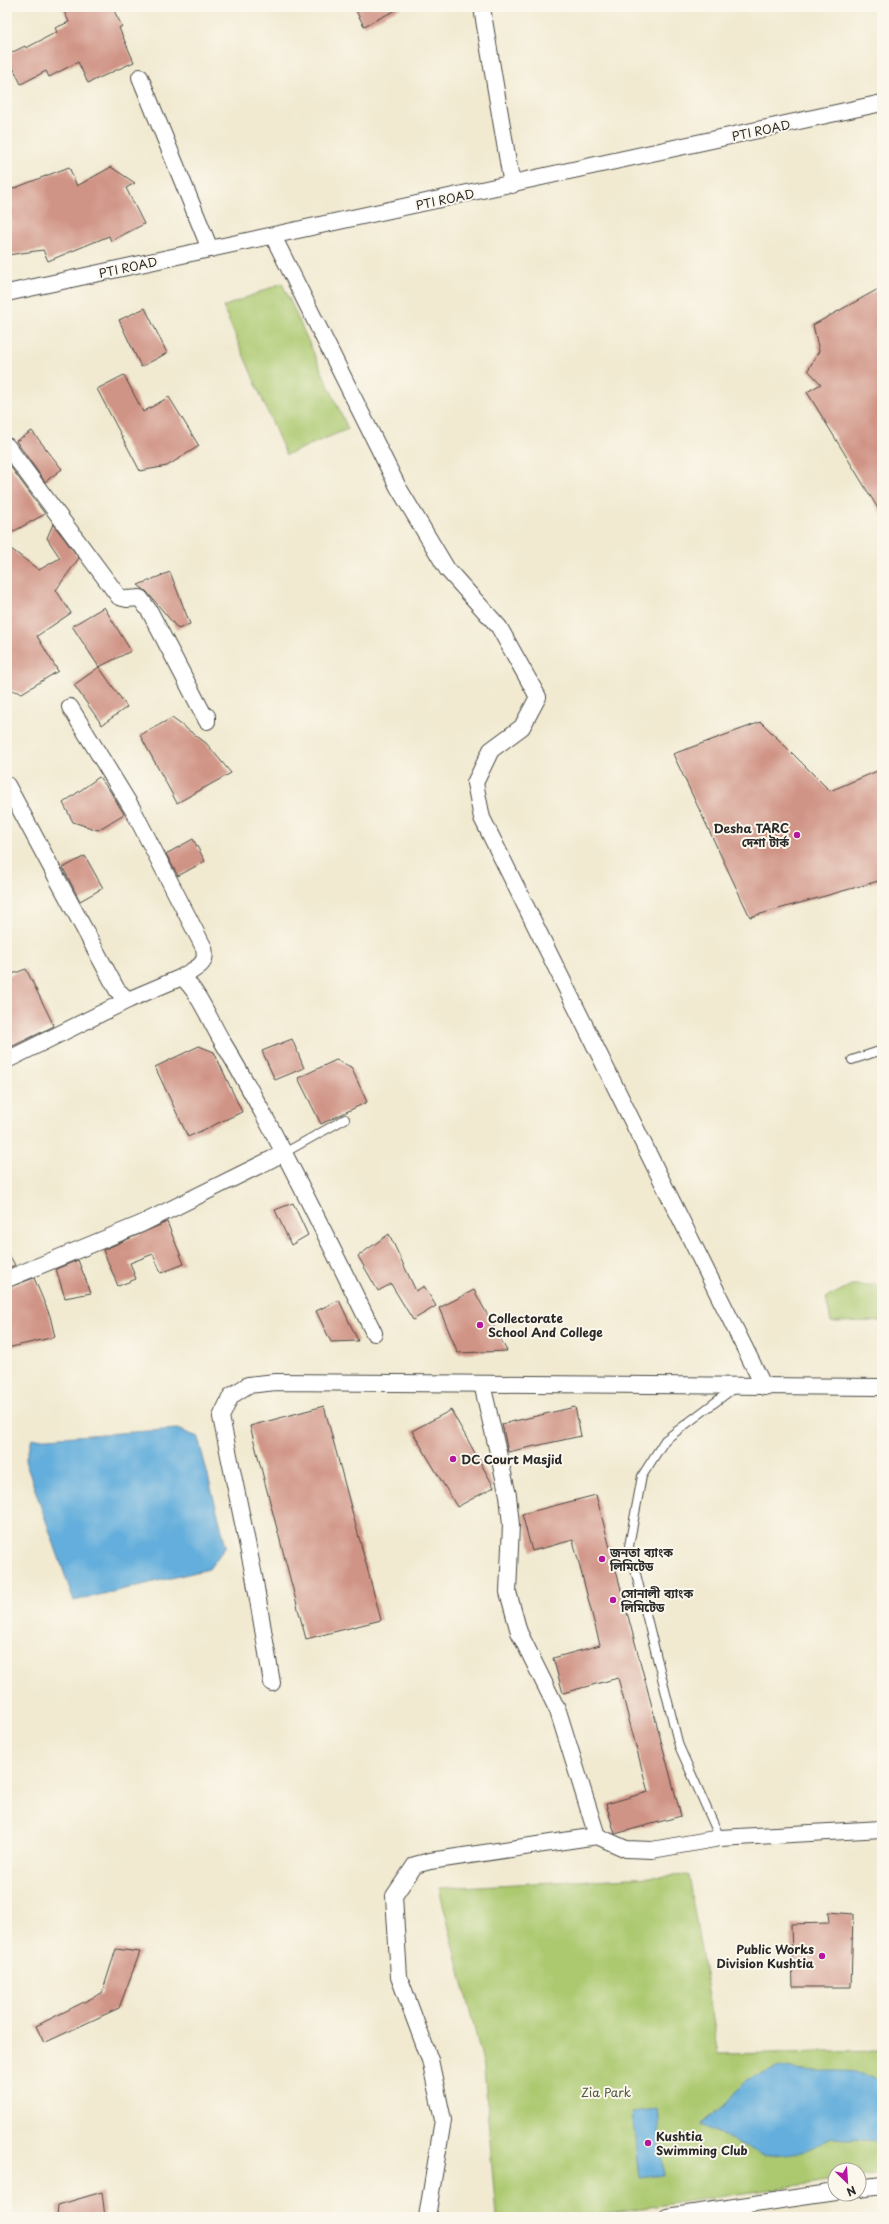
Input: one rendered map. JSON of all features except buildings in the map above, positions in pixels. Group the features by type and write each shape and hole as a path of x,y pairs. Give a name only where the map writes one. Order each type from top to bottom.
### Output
{"street":[{"path":"483,14 512,185"},
{"path":"140,77 210,250"},
{"name":"PTI ROAD","path":"7,293 882,104"},
{"path":"273,236 398,486 447,569 499,627 538,697 522,727 491,750 475,783 482,818 764,1387"},
{"path":"7,446 119,597 121,599 140,598 150,612 207,721 207,716"},
{"path":"7,1060 128,1000 182,977 204,962 206,957 204,948 133,810 70,707"},
{"path":"7,785 117,990 128,1000"},
{"path":"182,977 192,986 206,1014 258,1102 374,1333"},
{"path":"7,1279 141,1224 284,1153"},
{"path":"272,1683 254,1576 221,1417 231,1396 248,1386 276,1382 882,1388"},
{"path":"482,1384 508,1495 511,1525 508,1592 519,1632 558,1711 597,1836"},
{"path":"427,2217 443,2120 430,2060 400,1977 394,1896 415,1865 430,1861 597,1836 626,1849 652,1850 720,1838 882,1829"},
{"path":"867,2187 882,2185"},
{"path":"667,2217 827,2193"}],"lane":[{"path":"852,1060 882,1050"},
{"path":"284,1153 345,1119"},
{"path":"720,1838 679,1746 629,1546 642,1476 665,1440 736,1386"}],"green space":[{"path":"282,283 348,429 286,455 223,307"},
{"path":"851,1285 882,1285 882,1321 831,1322 826,1298"},
{"name":"Zia Park","path":"688,1875 719,2054 882,2051 882,2174 867,2176 867,2162 827,2162 827,2181 580,2217 496,2217 484,2067 439,1888"}],"water":[{"path":"177,1429 198,1437 226,1546 209,1569 74,1601 25,1461 32,1439"},
{"path":"780,2067 813,2071 858,2072 875,2078 882,2083 882,2141 832,2138 802,2152 765,2156 701,2125 726,2104 746,2080"},
{"name":"Kushtia Swimming Club","path":"657,2109 664,2175 639,2178 632,2112"}],"place":[{"name":"Desha TARC দেশা টার্ক","path":"797,835"},
{"name":"Collectorate School And College","path":"480,1325"},
{"name":"DC Court Masjid","path":"453,1459"},
{"name":"জনতা ব্যাংক লিমিটেড","path":"602,1559"},
{"name":"সোনালী ব্যাংক লিমিটেড","path":"613,1600"},
{"name":"Public Works Division Kushtia","path":"822,1956"},
{"name":"Kushtia Swimming Club","path":"648,2143"}]}
